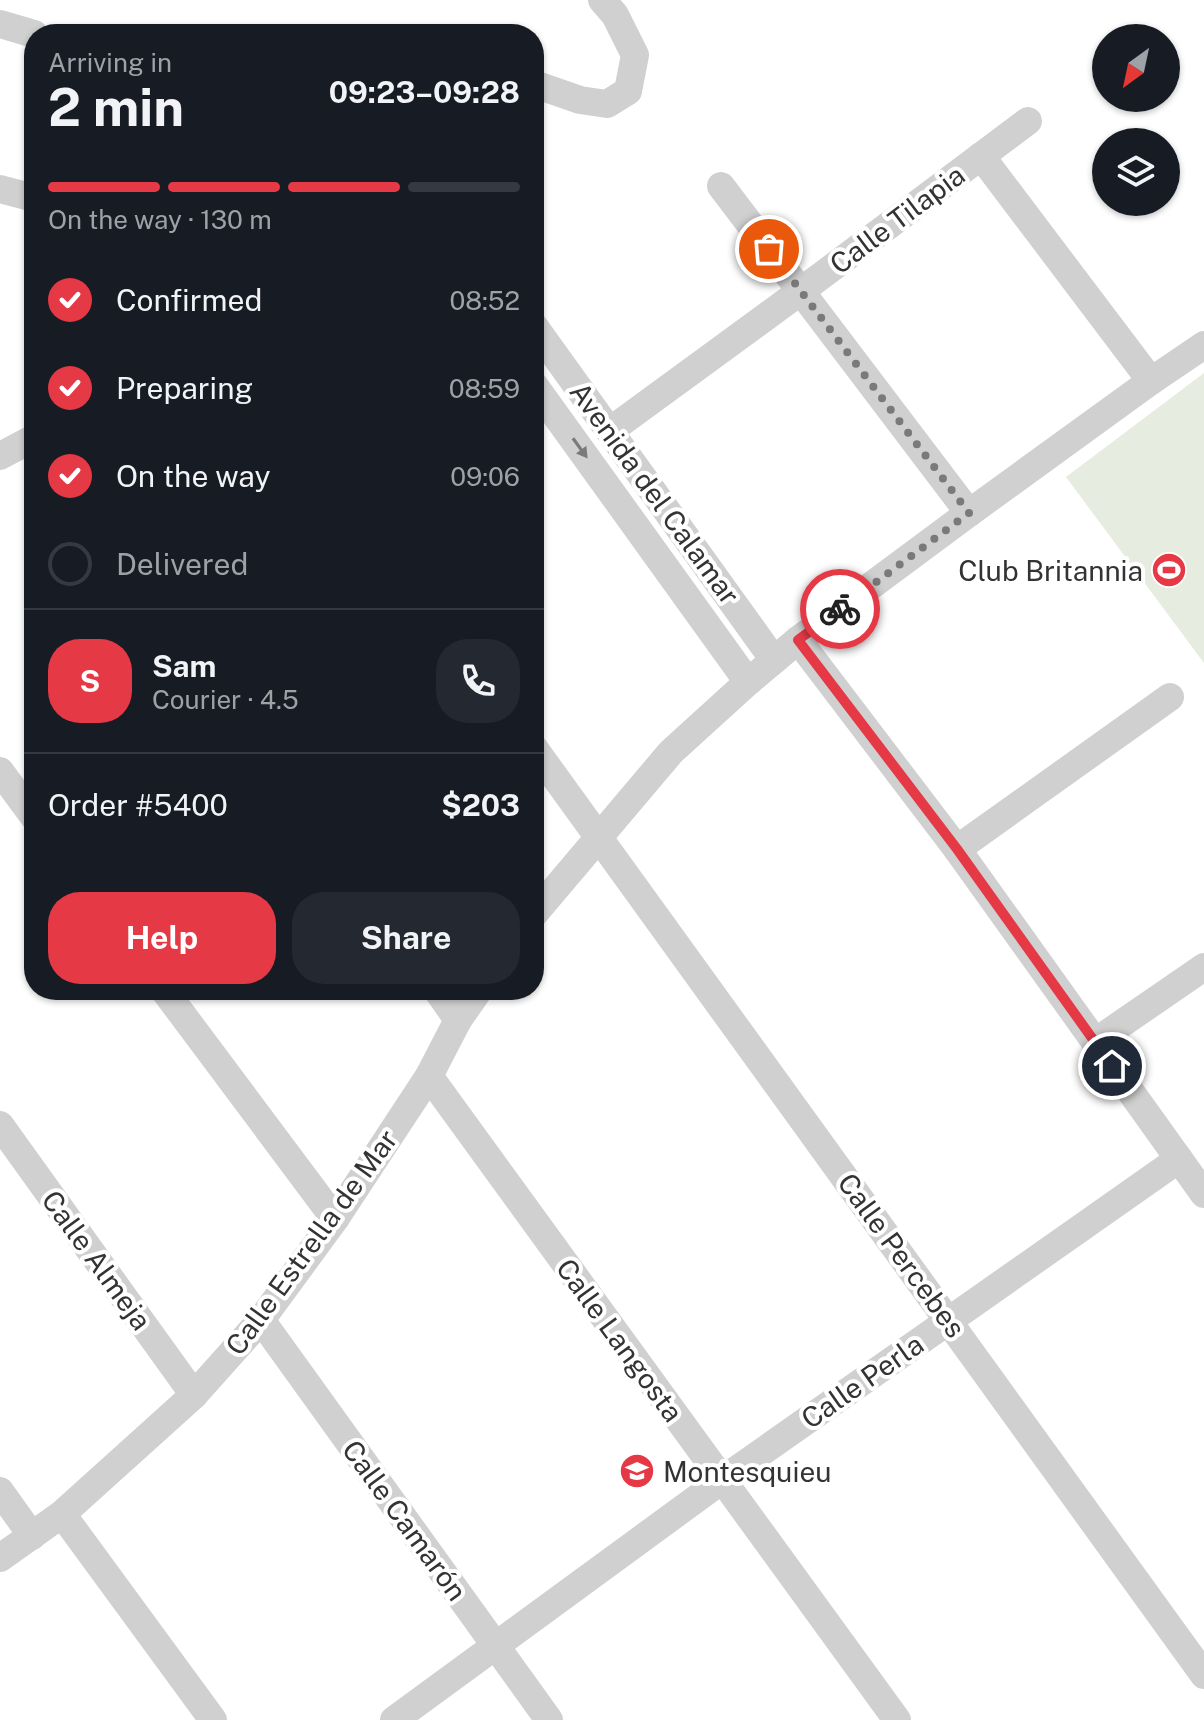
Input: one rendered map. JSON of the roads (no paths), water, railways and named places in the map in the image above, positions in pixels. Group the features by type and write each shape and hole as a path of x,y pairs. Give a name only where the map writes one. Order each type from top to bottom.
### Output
{"street":[{"path":"544,87 580,100 607,104 628,91 635,55 615,15 602,0"},
{"path":"0,24 24,31"},
{"name":"Calle Tilapia","path":"611,430 1028,121"},
{"path":"981,156 1151,381"},
{"path":"721,186 969,513"},
{"name":"Avenida del Calamar","path":"544,340 774,660"},
{"path":"544,902 671,752 774,660 969,513 1204,345"},
{"name":"Avenida del Calamar","path":"544,399 748,682"},
{"path":"0,456 24,444"},
{"path":"798,640 957,849 1204,1194"},
{"path":"957,849 1170,697"},
{"name":"Calle Percebes","path":"544,762 1204,1675"},
{"path":"0,771 24,803"},
{"path":"1095,1042 1204,967"},
{"path":"171,1000 335,1219"},
{"path":"444,1000 458,1020"},
{"name":"Calle Estrella de Mar","path":"0,1558 62,1514 194,1395 261,1320 335,1219 429,1076 472,1000"},
{"name":"Calle Langosta","path":"429,1076 897,1720"},
{"name":"Calle Almeja","path":"0,1125 194,1395"},
{"name":"Calle Perla","path":"394,1720 722,1480 1179,1159"},
{"name":"Calle Camarón","path":"261,1320 549,1720"},
{"path":"0,1491 32,1536"},
{"path":"62,1514 213,1720"}],"place":[{"name":"Club Britannia","path":"1169,570"},
{"name":"Montesquieu","path":"637,1471"}]}
